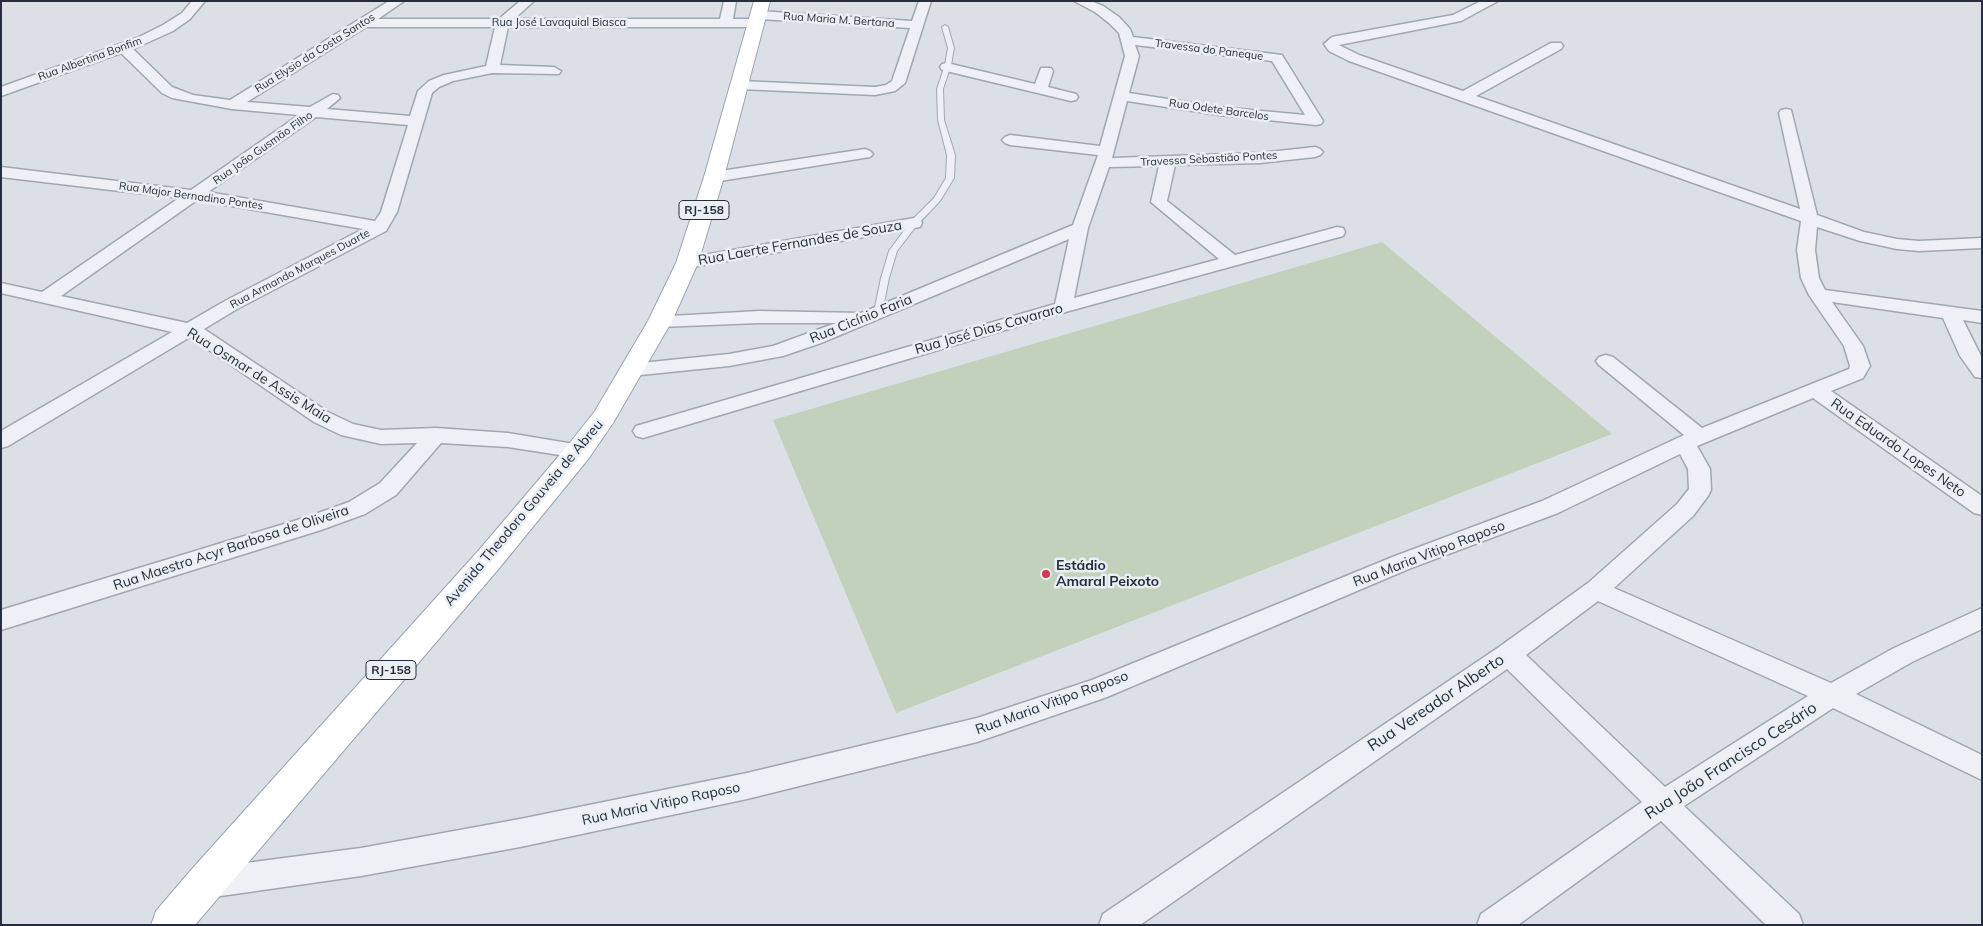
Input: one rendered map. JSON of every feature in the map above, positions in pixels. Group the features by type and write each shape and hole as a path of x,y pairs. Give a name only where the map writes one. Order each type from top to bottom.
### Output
{"main road":[{"name":"Avenida Theodoro Gouveia de Abreu","path":"185,906 483,565 579,451 604,417 660,322 687,263 714,177 759,13"}],"street":[{"name":"Rua Albertina Bonfim","path":"1,92 77,63 125,49 168,28 186,16 199,1"},
{"name":"Rua Elysio da Costa Santos","path":"232,106 398,1"},
{"path":"492,69 502,24 528,1"},
{"path":"726,22 730,1"},
{"path":"740,85 875,91 890,88 898,83 918,25 924,1"},
{"path":"1063,308 1080,228 1105,157 1123,96 1132,56 1125,32 1114,20 1080,1"},
{"path":"1492,1 1456,18 1337,40 1331,44 1334,48 1354,58 1860,236 1897,244 1919,246 1982,243"},
{"name":"Rua José Lavaquial Biasca","path":"362,24 726,22 759,13"},
{"name":"Rua Maria M. Bertana","path":"759,13 918,25"},
{"name":"Travessa do Paneque","path":"1127,40 1277,58 1316,121"},
{"path":"1465,96 1556,46"},
{"path":"125,49 167,90 177,95 232,106 415,121"},
{"path":"947,67 1071,97"},
{"name":"Rua Armando Marques Duarte","path":"1,441 192,330 230,305 380,227 389,212 425,91 434,84 450,78 492,69 554,71"},
{"path":"1040,89 1046,71"},
{"name":"Rua Odete Barcelos","path":"1123,96 1219,111 1316,121"},
{"name":"Rua João Gusmão Filho","path":"45,298 196,195 333,98"},
{"path":"1786,113 1810,219 1807,262 1810,278 1818,295 1982,317"},
{"name":"Travessa Sebastião Pontes","path":"1010,140 1105,157 1168,161 1260,158 1315,152"},
{"path":"714,177 865,154"},
{"path":"1168,161 1159,202 1232,261"},
{"name":"Rua Major Bernadino Pontes","path":"1,172 196,195 380,227"},
{"name":"Rua Laerte Fernandes de Souza","path":"687,263 914,223"},
{"name":"Rua Cicínio Faria","path":"631,370 729,360 776,352 814,339 1080,228"},
{"name":"Rua José Dias Cavararo","path":"643,431 1063,308 1337,232"},
{"name":"Rua Osmar de Assis Maia","path":"1,288 192,330 321,417 348,430 380,437 436,436 508,440 579,451"},
{"name":"Rua Maria Vitipo Raposo","path":"185,906 361,862 520,833 747,786 978,730 1098,689 1403,562 1550,507 1692,440 1856,373 1860,366 1858,358 1818,295"},
{"path":"1950,312 1970,356 1982,372"},
{"path":"660,322 759,317 870,315"},
{"path":"1606,362 1692,440"},
{"name":"Rua Eduardo Lopes Neto","path":"1814,389 1982,506"},
{"name":"Rua Maestro Acyr Barbosa de Oliveira","path":"1,620 313,524 357,508 388,489 436,436"},
{"name":"Rua Vereador Alberto","path":"1114,925 1508,654 1596,590 1685,510 1700,490 1699,469 1692,440"},
{"path":"1596,590 1832,694 1982,768"},
{"name":"Rua João Francisco Cesário","path":"1492,925 1664,803 1832,694 1903,656 1982,618"},
{"path":"1508,654 1788,925"}],"lane":[{"path":"870,315 885,278 893,251 914,223 937,199 950,178 951,155 941,120 940,90 951,48 945,27"}],"green space":[{"name":"Estádio Amaral Peixoto","path":"1382,242 1612,434 896,713 773,420"}],"place":[{"name":"Estádio Amaral Peixoto","path":"1046,574"}]}
